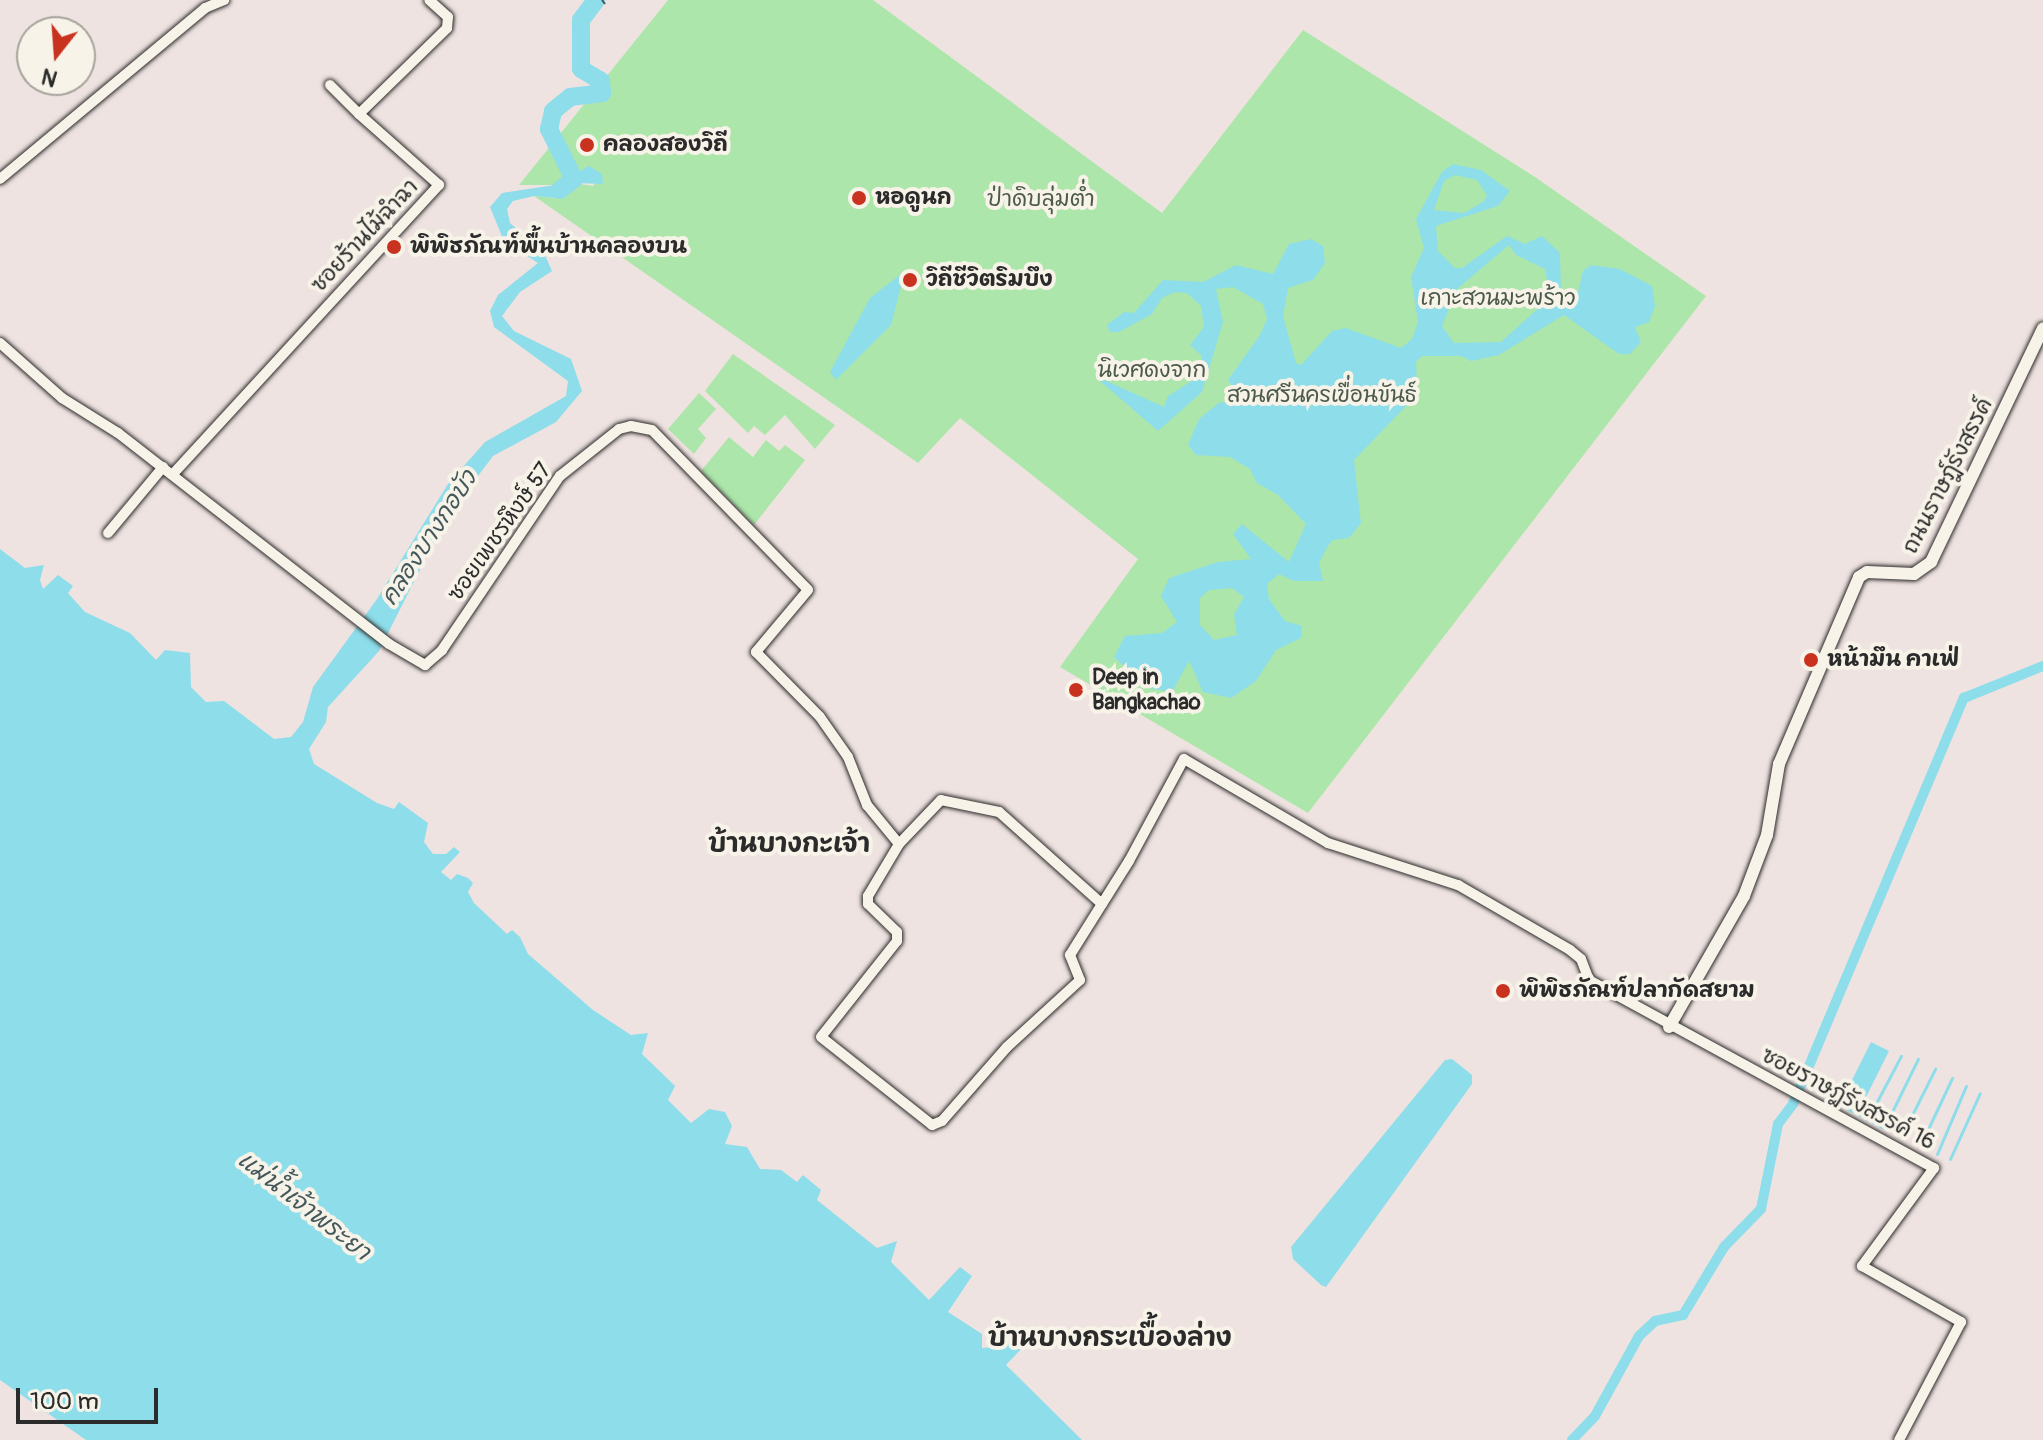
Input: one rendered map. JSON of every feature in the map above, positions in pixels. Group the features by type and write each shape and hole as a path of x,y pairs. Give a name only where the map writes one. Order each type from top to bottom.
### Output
{"street":[{"path":"0,179 205,8 224,0"},
{"path":"330,85 359,114 447,28 448,17 429,0"},
{"name":"ซอยร้านไม้ฉำฉา","path":"173,474 439,185 359,114"},
{"name":"ถนนราษฎ์รังสรรค์","path":"1669,1027 1744,896 1767,835 1779,764 1859,577 1867,572 1914,574 1931,562 2043,328"},
{"name":"ซอยเพชรหึงษ์ 57","path":"0,343 62,398 173,474 389,644 418,663 433,661 560,476 619,429 644,426 808,590 756,652 820,717 848,757 867,805 899,844"},
{"path":"108,533 163,467"},
{"name":"ซอยราษฎ์รังสรรค์ 16","path":"1102,904 1184,759 1328,843 1458,885 1570,950 1581,959 1589,980 1669,1027 1934,1168 1862,1266 1961,1322 1899,1440"},
{"path":"941,800 989,806 1102,904 1070,955 1080,980 1007,1047 942,1121 932,1125 821,1037 897,941 897,932 868,904 868,896 899,844 941,800"}],"green space":[{"name":"สวนศรีนครเขื่อนขันธ์","path":"668,0 873,0 1162,213 1303,30 1535,177 1706,296 1308,813 1060,667 1138,559 960,418 918,463 534,196 557,198 574,183 593,186 602,174 555,185 519,185"},
{"path":"733,354 835,425 815,449 785,415 765,435 754,426 748,433 705,391"},
{"path":"699,393 716,409 698,429 706,438 694,454 668,429"},
{"path":"729,437 753,457 766,440 779,451 785,445 805,460 754,525 701,471"}],"water":[{"path":"1453,164 1481,170 1510,191 1498,206 1436,226 1438,251 1455,268 1462,268 1507,236 1525,244 1542,236 1560,253 1561,294 1577,297 1583,271 1591,265 1620,269 1652,286 1655,306 1649,322 1635,327 1641,342 1630,354 1619,354 1564,315 1499,355 1471,361 1461,356 1422,356 1416,362 1417,384 1408,404 1354,460 1361,523 1349,538 1333,540 1327,547 1319,563 1323,581 1294,581 1279,574 1267,584 1269,599 1285,621 1302,626 1301,638 1276,650 1256,681 1231,698 1203,692 1189,661 1172,692 1148,688 1114,657 1125,636 1162,633 1177,622 1161,596 1169,578 1218,562 1251,559 1233,534 1242,524 1289,562 1306,524 1278,495 1257,483 1250,469 1230,457 1196,455 1188,445 1199,419 1220,402 1243,405 1228,380 1260,335 1267,319 1263,304 1233,287 1216,289 1223,322 1202,392 1158,431 1093,375 1164,407 1168,396 1198,377 1202,356 1190,345 1204,327 1201,306 1187,293 1175,292 1162,298 1152,314 1119,332 1110,332 1107,325 1124,312 1134,313 1163,280 1203,282 1236,265 1273,274 1289,244 1311,239 1323,246 1325,263 1313,280 1288,288 1283,316 1296,363 1301,365 1332,331 1346,328 1401,348 1412,339 1418,322 1411,277 1424,248 1416,219 1442,172","holes":["1455,175 1477,180 1487,195 1484,201 1464,213 1434,210 1444,181","1509,245 1516,255 1545,269 1548,286 1544,303 1501,342 1454,343 1442,326 1457,289","1232,588 1244,597 1234,615 1237,635 1214,640 1200,625 1200,598 1209,590"]},
{"name":"แม่น้ำเจ้าพระยา","path":"589,166 602,174 603,184 574,183 557,198 534,196 513,201 507,209 510,223 544,253 552,271 520,292 502,316 514,331 571,359 582,391 556,422 493,456 445,520 379,651 328,707 326,722 309,749 314,764 377,803 394,809 399,802 428,823 424,842 433,854 446,854 454,847 460,852 441,872 451,880 457,874 468,878 473,883 468,892 474,903 507,934 512,930 520,937 528,954 593,1010 631,1035 648,1033 642,1054 675,1086 668,1100 691,1123 709,1109 725,1112 732,1126 725,1144 747,1147 760,1169 781,1170 797,1182 803,1175 821,1190 817,1200 877,1248 897,1241 891,1262 929,1300 960,1267 972,1276 948,1312 982,1334 982,1348 1006,1346 1016,1335 1024,1346 1006,1365 1082,1440 86,1440 0,1380 0,549 25,568 44,565 40,580 43,589 58,575 73,586 68,593 85,612 130,633 156,660 165,650 190,653 191,687 206,702 224,701 274,739 291,737 303,722 313,687 377,599 448,484 485,442 566,396 568,381 494,327 490,311 498,295 538,263 504,241 490,207 502,193 555,185"},
{"path":"905,271 891,325 836,380 830,372 870,298"},
{"path":"1871,1042 1889,1051 1863,1103 1845,1094"},
{"path":"1452,1059 1472,1075 1472,1084 1326,1287 1321,1285 1293,1259 1291,1247 1445,1060"}],"waterway":[{"name":"คลองบางกอบัว","path":"560,190 574,179 549,129 553,111 570,97 602,93 601,81 581,69 581,20 596,0"},
{"path":"1572,1440 1595,1416 1639,1336 1655,1321 1683,1315 1724,1247 1761,1209 1778,1124 1793,1104 1964,698 2043,666"},
{"path":"1873,1109 1901,1056"},
{"path":"1845,1107 1884,1128 1918,1059"},
{"path":"1903,1133 1935,1069"},
{"path":"1921,1144 1952,1078"},
{"path":"1937,1154 1966,1086"},
{"path":"1950,1159 1980,1093"}],"ferry route":[{"path":"602,0 605,4"}],"place":[{"name":"คลองสองวิถี","path":"587,145"},
{"name":"หอดูนก","path":"859,198"},
{"name":"พิพิธภัณฑ์พื้นบ้านคลองบน","path":"394,247"},
{"name":"วิถีชีวิตริมบึง","path":"910,280"},
{"name":"หน้ามึน คาเฟ่","path":"1811,660"},
{"name":"Deep in Bangkachao","path":"1076,690"},
{"name":"พิพิธภัณฑ์ปลากัดสยาม","path":"1503,991"}],"district":[{"name":"บ้านบางกะเจ้า","path":"789,845"},
{"name":"บ้านบางกระเบื้องล่าง","path":"1110,1339"}],"park label":[{"name":"ป่าดิบลุ่มต่ำ","path":"1041,200"},
{"name":"เกาะสวนมะพร้าว","path":"1498,299"},
{"name":"นิเวศดงจาก","path":"1152,371"}]}
